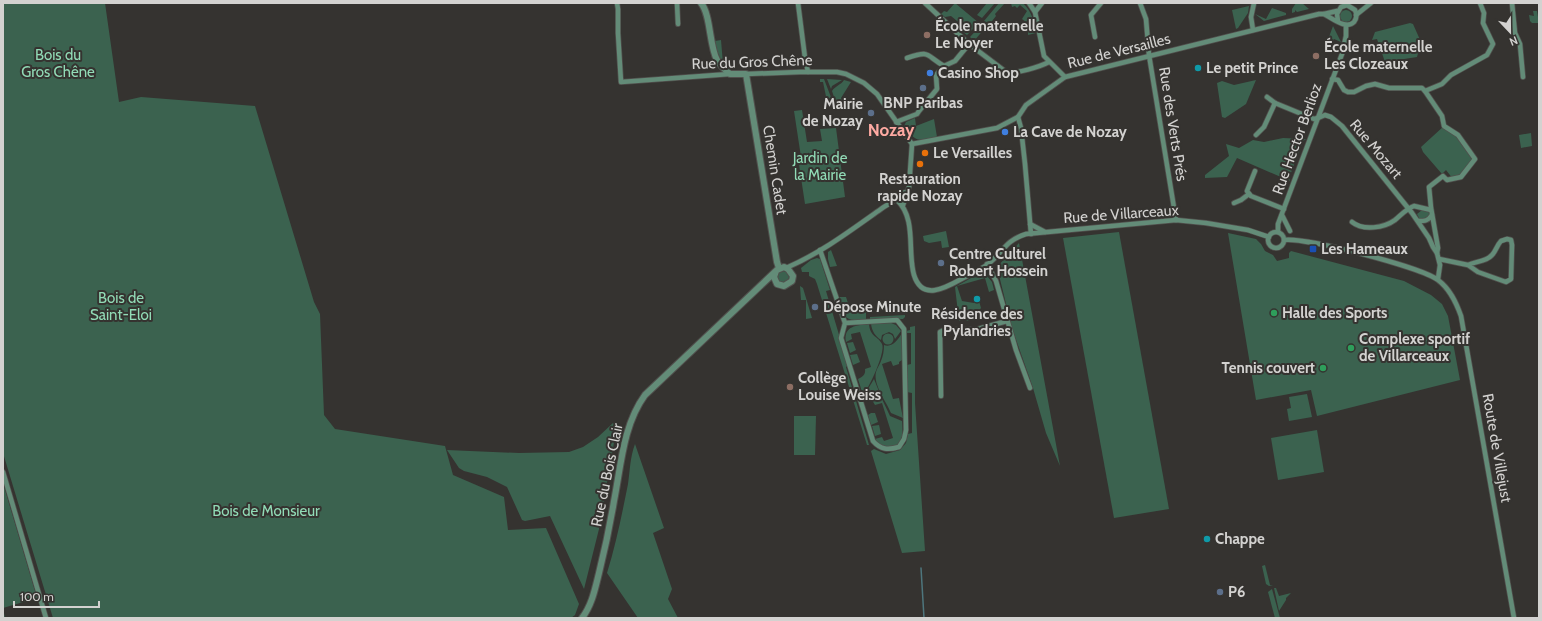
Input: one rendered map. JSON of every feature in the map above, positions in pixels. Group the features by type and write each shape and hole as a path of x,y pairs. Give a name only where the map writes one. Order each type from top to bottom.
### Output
{"street":[{"name":"Rue du Gros Chêne","path":"617,3 621,82 730,74 808,72 846,74 864,83 877,94 896,122"},
{"path":"677,3 678,24"},
{"path":"701,3 704,6 717,61 730,74"},
{"path":"798,3 804,58 808,72"},
{"path":"925,3 969,43 1006,72 1011,73 1041,66 1049,62"},
{"path":"1029,3 1035,12 1044,56 1065,76"},
{"path":"1035,12 1042,3"},
{"path":"1095,37 1091,15 1101,3"},
{"name":"Rue des Verts Prés","path":"1140,3 1146,19 1149,55 1176,220"},
{"path":"1253,30 1251,17 1254,3"},
{"path":"1338,21 1336,16 1337,11 1341,7 1358,3"},
{"path":"1324,14 1346,25 1353,22 1356,15 1371,3"},
{"path":"1332,79 1338,80 1344,90 1348,92 1354,92 1366,86 1375,84 1389,88 1422,88 1425,91 1442,84 1451,75 1487,55 1492,44 1483,23 1484,13 1480,3"},
{"path":"1512,3 1515,33 1520,44 1523,78"},
{"path":"1350,6 1355,10 1356,15"},
{"name":"Rue de Versailles","path":"912,144 993,129 1018,117 1026,105 1065,76 1319,14 1337,11"},
{"name":"Rue Hector Berlioz","path":"1278,232 1278,224 1342,54 1346,36 1346,25"},
{"path":"897,200 903,205 911,173 912,144 896,122 916,114 919,111 936,89 936,75 944,66 955,61 969,43"},
{"path":"907,58 924,54 930,55 944,66"},
{"name":"Chemin Cadet","path":"746,74 776,262 780,269"},
{"name":"Rue Mozart","path":"1425,91 1442,116 1444,126 1458,134 1475,159 1458,178 1447,180 1443,176 1429,187 1430,211 1438,248 1437,253"},
{"path":"1267,97 1275,103 1314,119 1318,118"},
{"path":"1256,135 1264,127 1275,103"},
{"name":"Rue Mozart","path":"1318,118 1325,115 1331,117 1342,126 1409,208 1437,253 1440,266 1438,279"},
{"path":"1018,117 1021,128 1029,201 1030,234"},
{"path":"1255,171 1247,191 1249,194 1284,208"},
{"name":"Rue du Bois Clair","path":"582,618 591,602 600,570 627,432 635,410 645,395 780,269 796,263 839,240 883,207 897,200 900,194 907,192"},
{"path":"1234,203 1249,194"},
{"name":"Rue de Villarceaux","path":"903,205 911,231 913,271 916,281 921,287 928,290 938,290 947,287 987,264 1015,238 1030,234 1176,220 1248,230 1269,237"},
{"path":"1352,222 1356,225 1367,227 1380,226 1395,220 1409,208 1414,206 1430,211"},
{"path":"1417,210 1430,211 1429,220 1425,221 1417,219 1415,212 1417,210"},
{"name":"Rue Hector Berlioz","path":"1282,215 1290,231"},
{"name":"Rue de Villarceaux","path":"1030,224 1045,232"},
{"path":"1278,232 1282,234 1284,240 1280,246 1274,247 1270,244 1269,237 1273,233 1278,232"},
{"path":"1284,240 1295,239 1354,252 1412,268 1438,279"},
{"path":"1439,259 1468,265 1478,272 1506,282 1511,279 1511,240 1501,240 1492,256 1468,265"},
{"path":"820,250 845,323 841,338 873,441 878,448 890,450 899,447 904,439 906,430 904,329 897,320 845,323"},
{"path":"792,272 780,269 774,277 776,282 780,285 787,285 793,279 792,272 796,263"},
{"path":"987,264 996,281 1016,350 1030,388"},
{"name":"Route de Villejust","path":"1438,279 1457,304 1461,316 1514,618"},
{"name":"Rue du Bois Clair","path":"758,290 776,282"},
{"path":"941,396 939,334 941,331 978,329 1007,321"},
{"path":"3,472 46,618"}],"green space":[{"path":"3,3 105,3 119,102 141,97 255,106 314,302 320,314 324,415 335,429 445,446 453,475 504,497 508,530 546,528 579,604 575,615 571,618 53,618 3,453"},
{"path":"955,3 979,23 967,35 963,32 968,30 951,16 945,17 941,14 944,11 947,12"},
{"path":"987,3 995,3 982,18 977,15"},
{"path":"999,3 1005,3 995,14 996,16 989,25 984,21"},
{"path":"1011,3 1023,3 1026,6 1032,17 1036,33 1028,35 1028,31 1031,30 1028,20 1026,22 1022,19 1027,11 1020,5 1017,8 1015,6 1012,7"},
{"path":"1296,3 1302,3 1309,9 1297,12 1295,10 1295,12 1292,13 1292,9"},
{"path":"1249,6 1248,13 1236,29 1232,10"},
{"path":"1272,8 1286,13 1286,15 1264,21 1255,14 1266,19"},
{"path":"1344,10 1348,10 1352,16 1348,22 1344,22 1340,18 1340,14"},
{"path":"1533,11 1537,11 1539,23 1532,23 1530,21 1529,15 1534,16"},
{"path":"1410,23 1413,24 1421,42 1417,57 1385,62 1377,39 1372,40 1375,32"},
{"path":"981,25 985,28 974,41 970,37"},
{"path":"1333,26 1341,42 1334,39 1332,44 1329,37"},
{"path":"721,40 723,64 717,51 715,41"},
{"path":"820,79 824,79 834,105 828,106 823,82 820,82"},
{"path":"827,79 842,80 832,86 831,89"},
{"path":"844,80 851,82 841,98 843,102 837,104 832,91"},
{"path":"1256,80 1246,104 1225,118 1222,117 1217,83 1222,81 1234,85"},
{"name":"Jardin de la Mairie","path":"802,110 807,142 822,141 820,129 836,128 845,197 805,204 798,158 801,157 794,111"},
{"path":"915,118 916,126 934,119 937,137 922,140 911,135 904,126 906,122"},
{"path":"1444,126 1458,135 1475,159 1461,177 1453,179 1446,170 1442,174 1423,152 1421,147"},
{"path":"1531,133 1532,146 1521,148 1519,135"},
{"path":"1283,138 1306,139 1303,141 1289,178 1290,181 1237,158 1227,177 1205,178 1205,175 1229,156 1226,144 1239,148 1253,140 1264,142"},
{"path":"1422,210 1429,212 1430,216 1421,220 1417,214"},
{"path":"946,231 949,247 942,248 941,241 929,243 924,241 923,236"},
{"path":"1119,232 1169,509 1114,518 1063,238"},
{"name":"Complexe sportif de Villarceaux","path":"1228,233 1256,239 1265,251 1273,255 1277,261 1289,258 1289,253 1291,251 1404,281 1431,295 1442,304 1448,316 1460,380 1317,416 1311,390 1256,400"},
{"path":"1019,243 1060,466 1046,433 1033,388 1012,328 997,267"},
{"path":"831,250 837,266 830,267 828,252"},
{"path":"817,258 820,259 830,290 826,291 848,365 846,367 869,445 867,445 817,284 815,279 809,276 809,272 802,272 801,268 811,260"},
{"path":"781,271 785,271 789,277 785,283 781,283 777,279 777,275"},
{"path":"987,276 992,282 994,290 989,292 985,278 957,286 962,301 974,303 979,301 981,308 977,313 978,318 982,320 959,321 955,287 971,278"},
{"path":"800,286 803,288 812,318 806,319 806,300 801,300"},
{"path":"840,297 846,297 849,306 866,305 866,320 853,320 846,317 841,306 839,299"},
{"path":"905,315 903,319 870,320 870,317"},
{"path":"891,323 896,325 901,331 895,339 893,334 889,332 882,335 881,340 874,333 871,324"},
{"path":"869,324 872,334 880,341 883,348 876,370 863,395 858,379 862,377 865,369 871,367 860,332 851,334 852,339 846,342 846,337 847,333 852,327"},
{"path":"915,326 915,403 925,551 902,553 871,451 874,449 886,454 900,450 906,443 908,434 912,433 912,393 907,392 907,365 911,364 911,333 906,333 906,331 910,330 910,327"},
{"path":"902,333 902,360 899,364 893,366 891,361 882,364 893,399 899,398 903,418 891,413 876,382 876,371 881,362 884,345 887,346 897,341"},
{"path":"886,334 890,334 892,335 892,343 886,344 883,341 883,337"},
{"path":"853,342 856,350 850,353 847,343"},
{"path":"857,354 860,362 853,365 850,355"},
{"path":"874,379 880,394 865,394"},
{"path":"1307,394 1312,417 1289,421 1287,409 1291,408 1289,397"},
{"path":"863,397 881,397 890,416 902,421 901,439 900,443 896,446 886,447 879,445 875,439 882,437 884,441 893,438 882,403 875,405 872,400 864,401"},
{"path":"875,413 878,422 871,425 868,415"},
{"path":"794,416 816,416 815,455 794,455"},
{"path":"613,423 617,425 599,529 584,589 550,516 525,521 522,520 507,487 487,477 464,471 459,468 447,450 519,453 569,452 583,447 598,437"},
{"path":"879,425 881,434 875,436 872,426"},
{"path":"1317,430 1324,472 1278,480 1271,438"},
{"path":"635,444 664,528 653,533 672,589 668,599 678,618 638,618 607,573 621,518"},
{"path":"3,483 37,598 3,608"},
{"path":"1265,565 1270,585 1273,585 1269,586 1266,584 1262,566"},
{"path":"1274,588 1276,588 1279,596 1291,593 1286,598 1279,611"},
{"path":"1272,589 1280,618 1275,618 1268,592"}],"waterway":[{"path":"921,568 924,618"}],"place":[{"name":"École maternelle Le Noyer","path":"927,35"},
{"name":"École maternelle Les Clozeaux","path":"1316,56"},
{"name":"Le petit Prince","path":"1198,68"},
{"name":"Casino Shop","path":"930,73"},
{"name":"BNP Paribas","path":"923,88"},
{"name":"Mairie de Nozay","path":"871,113"},
{"name":"La Cave de Nozay","path":"1005,132"},
{"name":"Le Versailles","path":"925,153"},
{"name":"Restauration rapide Nozay","path":"920,164"},
{"name":"Les Hameaux","path":"1313,249"},
{"name":"Centre Culturel Robert Hossein","path":"941,263"},
{"name":"Résidence des Pylandries","path":"977,299"},
{"name":"Dépose Minute","path":"815,307"},
{"name":"Halle des Sports","path":"1274,313"},
{"name":"Complexe sportif de Villarceaux","path":"1351,348"},
{"name":"Tennis couvert","path":"1323,368"},
{"name":"Collège Louise Weiss","path":"790,387"},
{"name":"Chappe","path":"1207,539"},
{"name":"P6","path":"1220,592"}],"district":[{"name":"Nozay","path":"891,130"}],"park label":[{"name":"Bois du Gros Chêne","path":"58,64"},
{"name":"Bois de Saint-Eloi","path":"121,306"},
{"name":"Bois de Monsieur","path":"266,511"}]}
